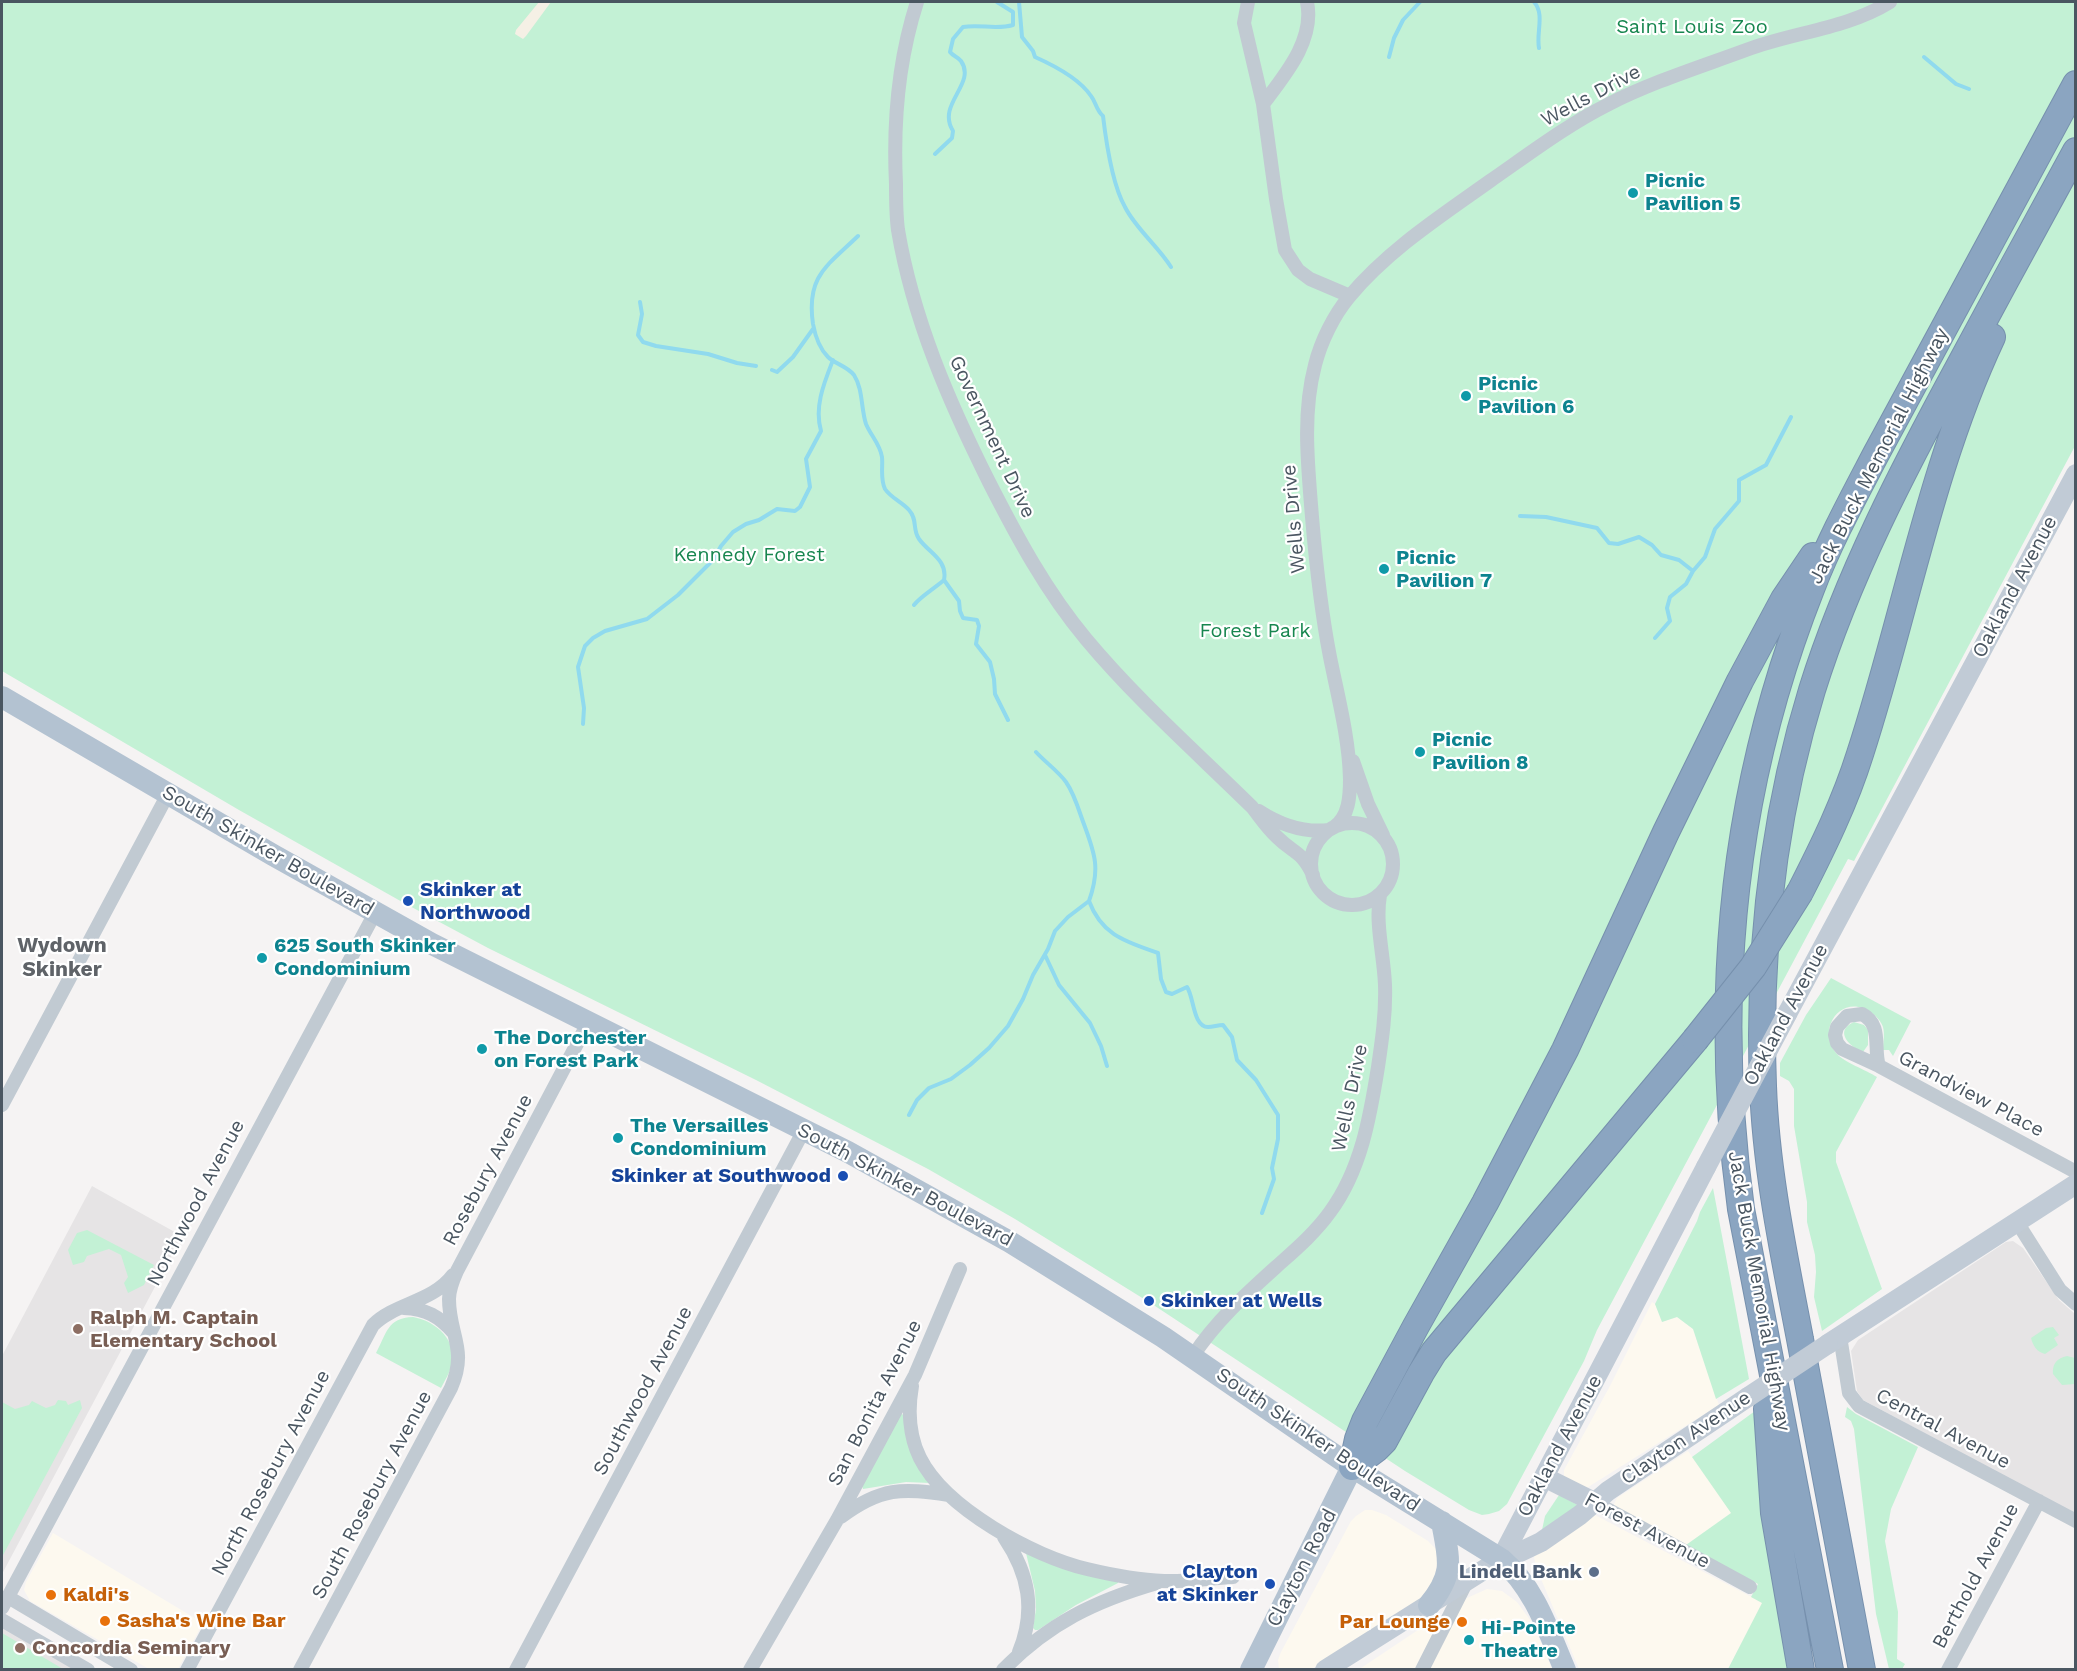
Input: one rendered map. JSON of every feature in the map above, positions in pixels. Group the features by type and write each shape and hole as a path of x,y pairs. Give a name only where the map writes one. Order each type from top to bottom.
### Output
{"highway":[{"name":"Jack Buck Memorial Highway","path":"1830,1670 1741,1209 1729,1107 1728,1020 1732,917 1738,869 1753,783 1779,679 1812,587 1852,498 2076,84"},
{"name":"Jack Buck Memorial Highway","path":"1862,1670 1779,1222 1766,1125 1763,1086 1763,978 1766,926 1773,873 1780,824 1799,738 1815,682 1845,599 1906,466 2076,151"},
{"path":"1352,1467 1384,1441 1420,1373 1434,1352 1695,1040 1753,967 1800,892 1824,845 1860,755 1938,482 1961,410 2028,258 2044,209"},
{"path":"1352,1467 1358,1439 1365,1421 1485,1203 1560,1059 1740,681 1784,600 1852,498"},
{"path":"1765,1328 1767,1424 1774,1513 1801,1670"},
{"path":"1850,1603 1880,1670"}],"main road":[{"name":"South Skinker Boulevard","path":"2,697 375,913 588,1023 880,1169 1086,1287 1192,1356 1352,1467 1501,1559 1530,1592 1565,1670"},
{"name":"Clayton Road","path":"1251,1670 1352,1467"},
{"path":"1429,1605 1443,1585 1448,1570 1443,1522"}],"street":[{"name":"Government Drive","path":"917,2 906,39 897,97 895,142 897,227 918,317 955,410 1023,548 1054,597 1079,630 1138,696 1252,807 1279,840 1301,855 1313,875"},
{"path":"1248,2 1244,23 1263,104 1278,218 1285,250 1298,270 1310,279 1350,296"},
{"path":"1263,104 1281,81 1302,44 1308,22 1307,2"},
{"name":"Wells Drive","path":"1331,828 1343,818 1348,802 1350,776 1347,745 1329,652 1317,567 1306,424 1315,362 1334,321 1350,296 1377,268 1436,220 1555,136 1609,104 1750,48 1853,21 1890,2"},
{"name":"Oakland Avenue","path":"1501,1559 1787,1014 2073,484"},
{"name":"Wells Drive","path":"1347,745 1368,804 1384,837"},
{"path":"2,1105 168,794"},
{"name":"Government Drive","path":"1252,807 1272,819 1306,830 1331,828"},
{"path":"1355,823 1376,830 1384,837 1394,860 1393,873 1388,885 1380,895 1361,904 1341,904 1323,893 1313,875 1312,855 1315,846 1331,828 1355,823"},
{"name":"Wells Drive","path":"1192,1356 1225,1316 1313,1233 1331,1211 1357,1161 1366,1132 1374,1090 1385,1011 1378,911 1380,895"},
{"name":"Northwood Avenue","path":"5,1602 375,913"},
{"name":"Rosebury Avenue","path":"457,1271 588,1023"},
{"name":"Grandview Place","path":"1879,1066 2076,1172"},
{"name":"Southwood Avenue","path":"516,1670 804,1130"},
{"name":"Clayton Avenue","path":"1325,1670 1501,1559 1541,1542 1580,1515 1608,1491 1748,1397 2076,1184"},
{"path":"2017,1222 2060,1290 2076,1304"},
{"name":"San Bonita Avenue","path":"750,1670 837,1520 915,1375 960,1269"},
{"name":"North Rosebury Avenue","path":"187,1670 373,1325 387,1314 419,1301 438,1290 457,1271"},
{"name":"South Rosebury Avenue","path":"300,1670 458,1373 460,1359 449,1297 457,1271"},
{"path":"402,1308 432,1313 455,1335"},
{"name":"Central Avenue","path":"1834,1340 1849,1392 1858,1406 2076,1521"},
{"path":"915,1375 909,1400 914,1441 926,1466 949,1495 1001,1533 1056,1561 1110,1574 1165,1581 1233,1577"},
{"name":"Forest Avenue","path":"1544,1477 1750,1587"},
{"name":"San Bonita Avenue","path":"837,1520 865,1501 892,1491 913,1489 949,1495"},
{"name":"Berthold Avenue","path":"1948,1670 2039,1501"},
{"path":"1001,1533 1017,1556 1024,1575 1028,1599 1026,1628 1018,1654"},
{"path":"1003,1670 1018,1654 1047,1631 1074,1614 1118,1596 1165,1581"},
{"path":"1422,1670 1467,1581"},
{"path":"5,1602 131,1670"},
{"path":"2,1620 88,1670"}],"shaded area":[{"path":"92,1186 182,1236 2,1574 2,1356"},
{"path":"2013,1241 2023,1248 2059,1300 2075,1314 2075,1514 1863,1400 1857,1391 1851,1351 1858,1340 2006,1242"},
{"path":"1652,1302 1662,1322 1677,1317 1693,1329 1719,1405 1585,1489 1564,1477 1564,1470"},
{"path":"1688,1451 1732,1513 1686,1545 1615,1507 1614,1504 1617,1498"},
{"path":"1365,1510 1386,1515 1428,1541 1440,1553 1431,1592 1312,1669 1279,1669 1278,1660 1281,1652 1351,1521"},
{"path":"1595,1515 1763,1603 1728,1669 1579,1669 1536,1567 1534,1557 1536,1553"},
{"path":"53,1533 203,1623 178,1669 149,1669 30,1601 24,1590 26,1582"},
{"path":"1487,1589 1502,1591 1517,1602 1533,1624 1552,1669 1426,1670 1462,1602"},
{"path":"1439,1616 1442,1621 1417,1669 1358,1670"},
{"name":"Concordia Seminary","path":"2,1626 75,1669 2,1669"}],"green space":[{"name":"Forest Park","path":"2,2 2075,2 2075,446 1854,861 1848,859 1507,1504 1499,1511 1489,1514 1482,1515 1469,1510 1405,1471 1152,1304 1015,1219 928,1169 756,1080 488,948 404,903 239,810 2,671"},
{"path":"1831,978 1911,1021 1893,1056 1889,1050 1883,1050 1883,1027 1878,1019 1861,1007 1842,1010 1830,1024 1831,1044 1837,1054 1877,1077 1836,1152 1836,1162 1882,1289 1822,1331 1814,1297 1815,1255 1807,1222 1807,1202 1794,1126 1794,1089 1789,1081 1780,1076 1780,1063 1806,1015"},
{"path":"1854,1022 1864,1025 1868,1030 1868,1045 1863,1052 1849,1043 1844,1034 1848,1026"},
{"path":"1713,1188 1749,1379 1716,1399 1693,1329 1677,1317 1662,1322 1655,1304"},
{"path":"87,1230 154,1265 144,1285 128,1293 124,1283 128,1277 121,1255 109,1249 87,1256 84,1262 73,1265 68,1250 77,1233"},
{"path":"413,1317 430,1323 449,1341 453,1358 441,1388 376,1353 393,1324 398,1320"},
{"path":"2053,1327 2059,1335 2054,1338 2058,1345 2045,1354 2042,1353 2033,1344 2031,1338 2046,1328"},
{"path":"2067,1356 2075,1358 2075,1384 2062,1385 2053,1374 2053,1367 2060,1358"},
{"path":"58,1400 66,1401 68,1405 80,1400 82,1408 2,1557 2,1402 15,1409 29,1405 32,1401 46,1408 55,1405"},
{"path":"1847,1407 1918,1447 1891,1509 1885,1541 1898,1612 1897,1659 1905,1664 1902,1669 1889,1669 1876,1614 1854,1429 1851,1421 1845,1417"},
{"path":"1755,1411 1791,1669 1728,1669 1762,1603 1751,1597 1758,1584 1686,1545 1731,1513 1692,1457"},
{"path":"901,1414 905,1415 930,1483 906,1482 863,1489 862,1486"},
{"path":"1559,1495 1580,1506 1542,1530 1545,1516"},
{"path":"1026,1553 1118,1581 1118,1583 1035,1630 1033,1628 1036,1609 1035,1591"},
{"name":"Concordia Seminary","path":"2,1633 63,1669 2,1669"}],"sand":[{"path":"539,2 551,2 523,39 515,34 516,30"}],"waterway":[{"path":"935,154 952,138 949,112 964,78 965,70 961,61 950,52 953,39 963,27 1013,25 1013,12 997,2"},
{"path":"1019,2 1022,37 1035,57 1080,83 1103,116 1111,163 1121,198 1135,223 1171,267"},
{"path":"1389,57 1394,38 1403,20 1420,2"},
{"path":"1534,2 1540,18 1539,48"},
{"path":"1924,57 1956,84 1969,89"},
{"path":"858,236 828,264 816,283 812,308 816,337 828,357 845,367 857,381 866,424 881,452 885,489 912,514 917,535 943,567 944,580 959,601 963,618 977,620 979,626 976,644 990,662 995,694 1008,720"},
{"path":"640,302 642,314 638,335 643,342 756,366"},
{"path":"772,370 777,372 793,357 813,329"},
{"path":"583,724 584,708 578,667 585,646 605,631 647,619 678,595 714,559 733,532 777,509 795,511 800,507 810,487 806,459 821,431 819,404 833,360"},
{"path":"1655,638 1670,621 1667,608 1670,597 1686,584 1705,557 1715,529 1739,501 1739,480 1766,465 1791,417"},
{"path":"1520,516 1546,517 1597,528 1609,543 1618,544 1639,537 1652,545 1661,555 1679,560 1693,571"},
{"path":"914,605 944,580"},
{"path":"1036,752 1066,782 1078,807 1094,858 1095,877 1089,901 1094,913 1108,930 1117,936 1158,953 1161,979 1166,992 1172,994 1187,987 1199,1022 1208,1027 1223,1025 1232,1037 1237,1060 1256,1080 1278,1115 1278,1139 1272,1168 1274,1179 1262,1213"},
{"path":"909,1115 917,1100 929,1088 951,1079 970,1065 1008,1026 1055,931 1068,917 1089,901"},
{"path":"1045,955 1059,985 1090,1023 1107,1066"}],"place":[{"name":"Picnic Pavilion 5","path":"1633,193"},
{"name":"Picnic Pavilion 6","path":"1466,396"},
{"name":"Picnic Pavilion 7","path":"1384,569"},
{"name":"Picnic Pavilion 8","path":"1420,752"},
{"name":"Skinker at Northwood","path":"408,901"},
{"name":"625 South Skinker Condominium","path":"262,958"},
{"name":"The Dorchester on Forest Park","path":"482,1049"},
{"name":"The Versailles Condominium","path":"618,1138"},
{"name":"Skinker at Southwood","path":"843,1176"},
{"name":"Skinker at Wells","path":"1149,1301"},
{"name":"Ralph M. Captain Elementary School","path":"78,1329"},
{"name":"Lindell Bank","path":"1594,1572"},
{"name":"Clayton at Skinker","path":"1270,1584"},
{"name":"Kaldi's","path":"51,1595"},
{"name":"Sasha's Wine Bar","path":"105,1621"},
{"name":"Par Lounge","path":"1462,1622"},
{"name":"Hi-Pointe Theatre","path":"1469,1640"},
{"name":"Concordia Seminary","path":"20,1648"}],"district":[{"name":"Wydown Skinker","path":"62,958"}],"park label":[{"name":"Saint Louis Zoo","path":"1692,27"},
{"name":"Kennedy Forest","path":"749,555"}]}
